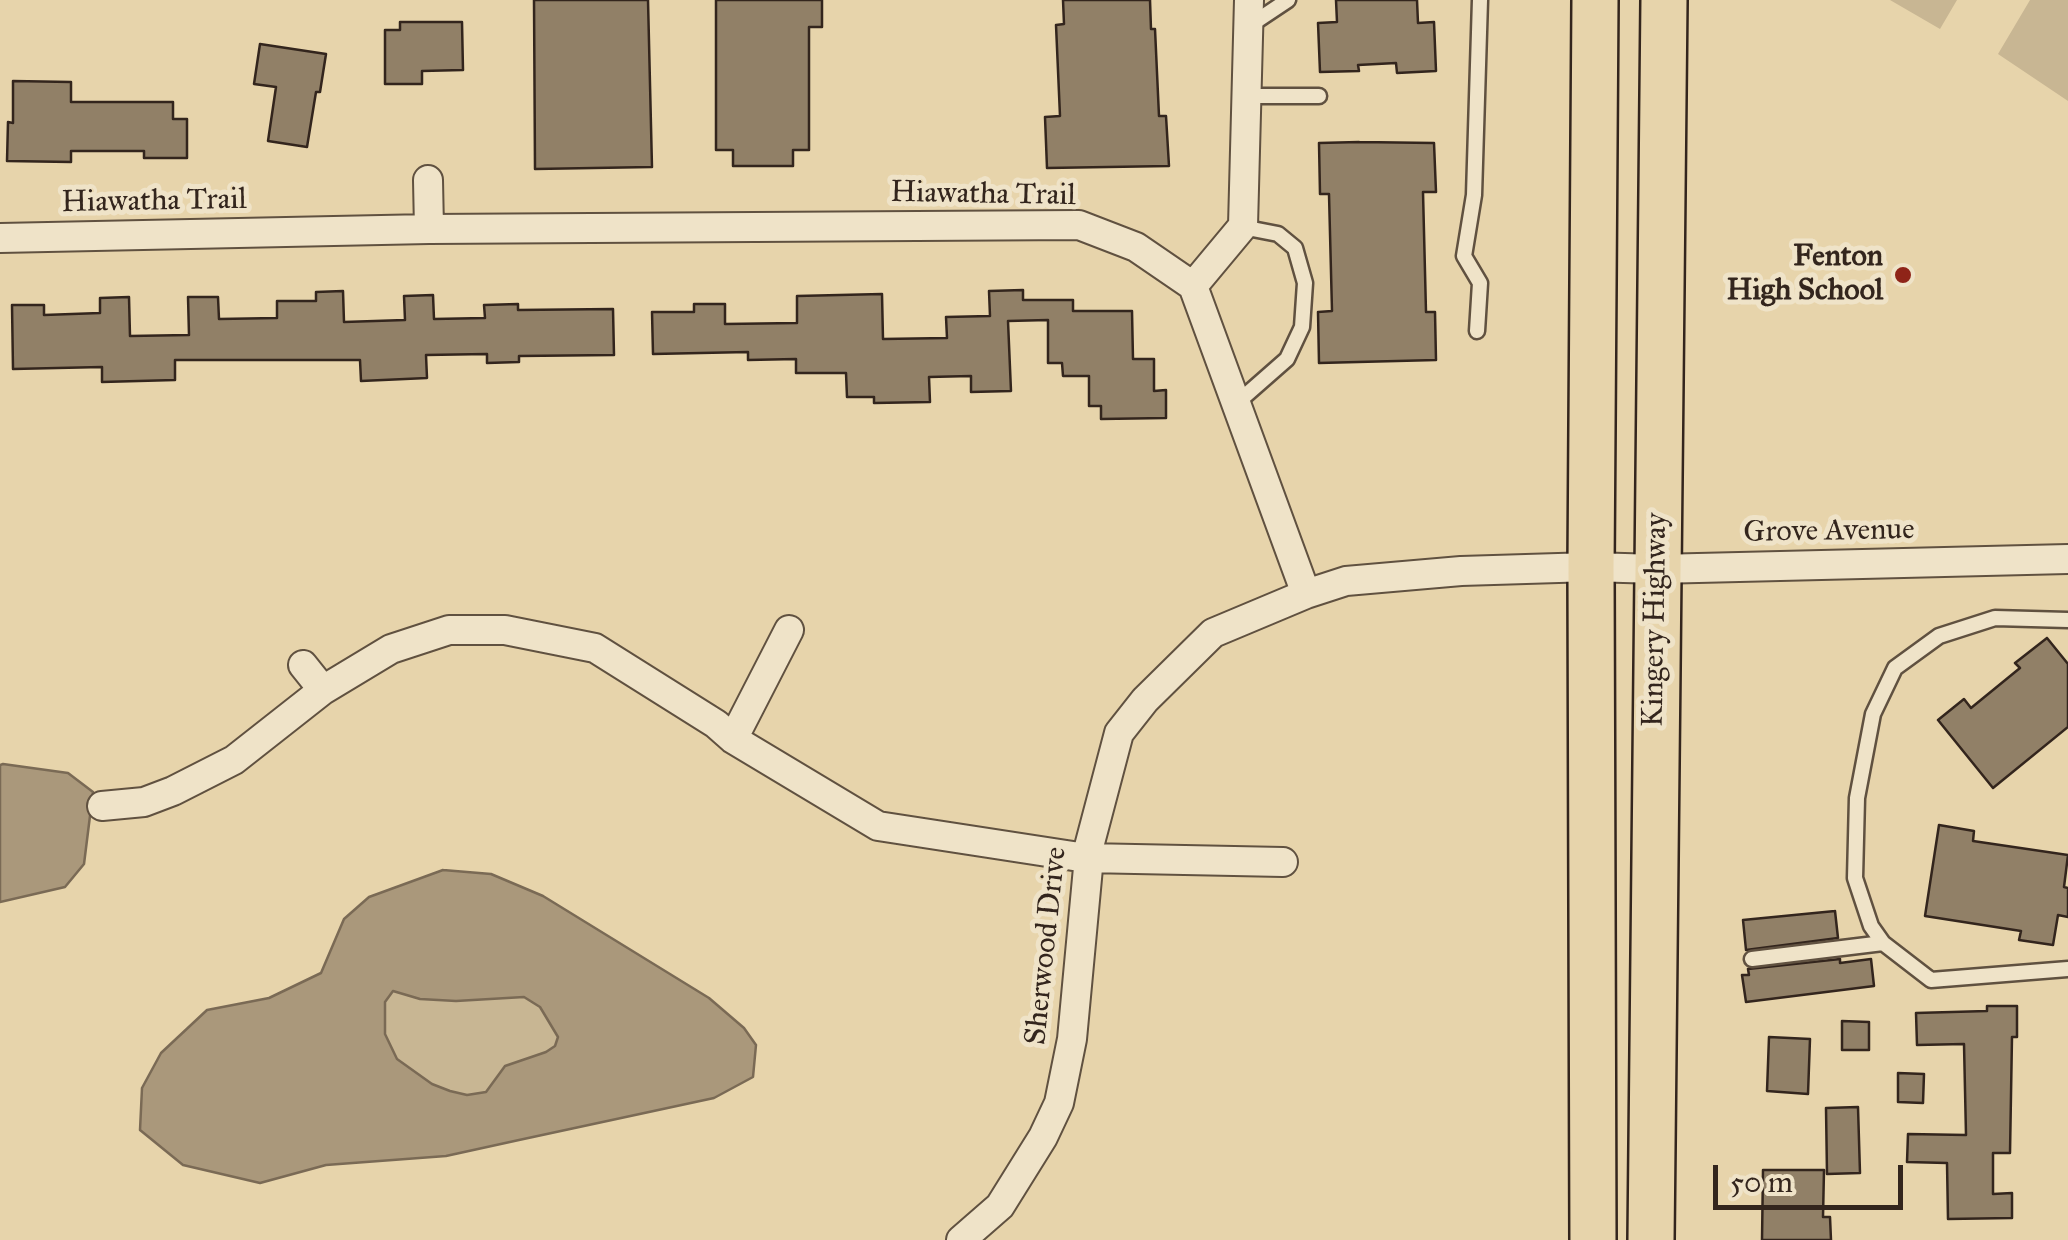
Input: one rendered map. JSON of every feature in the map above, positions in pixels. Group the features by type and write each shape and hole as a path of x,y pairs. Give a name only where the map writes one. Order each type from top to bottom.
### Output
{"highway":[{"name":"Kingery Highway","path":"1593,1240 1591,567 1595,0"},
{"name":"Kingery Highway","path":"1651,1240 1664,0"}],"street":[{"path":"1248,13 1242,227 1193,286 1306,594"},
{"path":"428,180 429,228"},
{"name":"Hiawatha Trail","path":"0,238 429,228 1079,225 1136,247 1193,286"},
{"name":"Grove Avenue","path":"1591,567 1656,569 2068,558"},
{"name":"Sherwood Drive","path":"961,1240 1000,1206 1044,1137 1059,1103 1072,1039 1088,858 1119,733 1145,700 1213,634 1346,581 1460,571 1591,567"},
{"path":"102,806 144,802 234,760 324,690 391,649 450,630 505,630 595,648 716,724 733,739 878,826 1088,858 1283,862"},
{"path":"733,739 790,630"},
{"path":"303,665 324,690"}],"lane":[{"path":"1248,13 1288,0"},
{"path":"1477,331 1480,284 1464,256 1475,180 1480,0"},
{"path":"1246,96 1319,96"},
{"path":"1238,402 1287,360 1302,327 1305,283 1295,248 1278,234 1242,227"},
{"path":"2068,620 1995,618 1938,636 1896,668 1873,714 1857,798 1855,878 1870,926 1883,943 1931,980 2068,969"},
{"path":"1752,959 1883,943"}],"shaded area":[{"path":"1890,0 1957,0 1940,29"},
{"path":"2030,0 2068,0 2068,101 1998,54"},
{"path":"0,765 68,773 93,792 84,864 65,887 0,902"},
{"path":"443,870 491,874 543,896 709,998 744,1028 756,1045 753,1077 714,1098 446,1156 326,1165 260,1183 183,1165 140,1130 142,1088 161,1053 207,1010 269,998 321,973 344,919 369,897","holes":["393,991 420,999 524,997 540,1007 558,1037 555,1046 546,1052 505,1066 486,1092 467,1095 450,1091 432,1084 397,1059 385,1034 385,1002"]},
{"path":"393,991 420,999 456,1001 524,997 540,1007 558,1037 555,1046 546,1052 505,1066 486,1092 467,1095 450,1091 432,1084 397,1059 385,1034 385,1002"}],"building":[{"path":"534,0 648,0 652,167 535,169"},
{"path":"716,0 822,0 822,27 809,27 809,150 793,150 793,166 733,166 733,150 716,150"},
{"path":"1063,0 1150,0 1159,116 1166,116 1169,166 1047,168 1045,117 1060,116 1056,25 1064,24"},
{"path":"1336,0 1417,0 1418,23 1434,22 1436,71 1397,73 1396,63 1358,65 1359,71 1320,72 1318,23 1337,22"},
{"path":"400,22 462,22 463,70 422,71 422,84 385,84 385,30 400,30"},
{"path":"260,44 326,54 307,147 268,141 276,87 254,84"},
{"path":"13,81 71,82 71,102 173,102 173,119 187,119 187,158 144,158 144,151 71,151 71,162 7,161 8,122 13,123"},
{"path":"1319,143 1434,143 1436,192 1423,192 1426,312 1435,312 1436,360 1319,363 1318,312 1332,311 1329,194 1320,194"},
{"path":"1023,290 1023,300 1073,300 1073,311 1132,311 1133,359 1154,359 1154,391 1166,390 1166,418 1101,419 1101,406 1089,406 1089,376 1063,376 1062,363 1048,363 1048,320 1008,321 1011,391 971,392 971,376 929,377 930,402 874,403 874,397 847,397 846,373 796,373 796,359 748,360 748,352 653,354 652,312 694,312 694,304 725,304 725,324 797,323 797,296 882,294 883,339 947,338 946,317 990,316 989,291"},
{"path":"343,291 344,322 405,320 404,296 433,295 434,319 485,318 484,305 518,304 518,310 613,309 614,355 519,356 519,362 487,363 487,354 426,355 427,378 361,381 360,360 175,360 175,380 102,382 102,367 13,369 12,305 44,305 44,315 100,313 100,298 129,297 130,336 189,335 188,297 218,297 219,319 277,318 277,301 316,301 316,292"},
{"path":"2047,638 2068,664 2068,727 1993,788 1938,720 1964,699 1971,708 2020,668 2015,663"},
{"path":"1939,825 1974,831 1973,841 2068,855 2064,887 2068,888 2068,917 2058,915 2053,945 2019,940 2021,931 1925,916"},
{"path":"1835,911 1838,938 1746,950 1743,920"},
{"path":"1840,959 1840,963 1871,959 1874,986 1746,1002 1742,975 1749,975 1748,969"},
{"path":"1987,1006 2017,1006 2017,1037 2012,1037 2010,1153 1993,1153 1993,1194 2012,1193 2012,1218 1948,1219 1947,1163 1907,1162 1908,1134 1966,1135 1964,1044 1917,1045 1916,1013 1987,1011"},
{"path":"1842,1021 1869,1022 1869,1050 1842,1050"},
{"path":"1769,1037 1810,1039 1808,1094 1767,1091"},
{"path":"1898,1073 1924,1074 1923,1103 1898,1102"},
{"path":"1858,1107 1860,1173 1827,1174 1826,1108"},
{"path":"1763,1170 1824,1170 1823,1217 1830,1217 1831,1240 1762,1240"}],"place":[{"name":"Fenton High School","path":"1903,275"}]}
